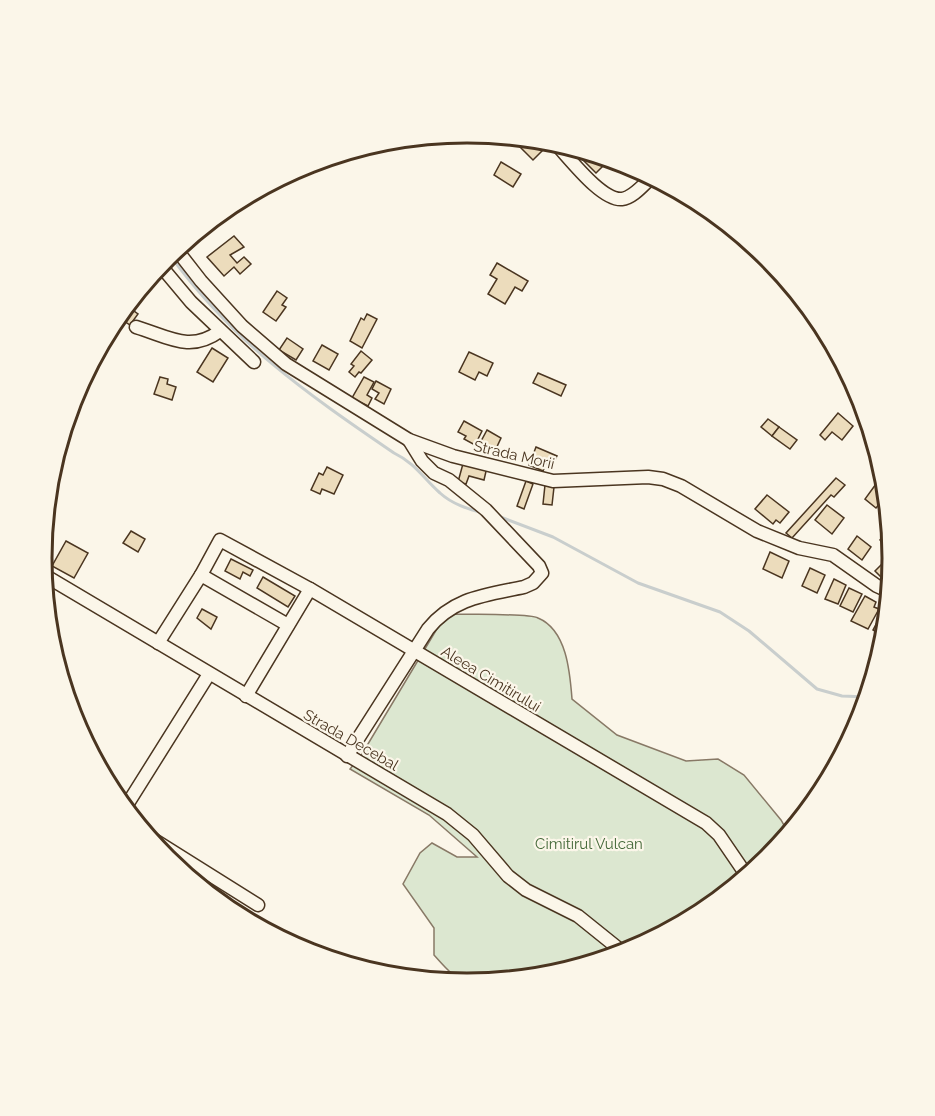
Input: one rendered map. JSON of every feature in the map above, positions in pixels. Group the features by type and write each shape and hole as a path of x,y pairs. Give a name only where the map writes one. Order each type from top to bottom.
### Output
{"street":[{"path":"566,155 598,189 610,196 620,199 630,197 645,183"},
{"path":"175,264 220,330 254,362"},
{"name":"Strada Morii","path":"175,264 286,364 409,440 453,456 553,481 648,477 663,479 698,496 757,531 799,548 833,555 882,588"},
{"path":"136,327 186,343 198,343 220,330"},
{"path":"347,756 414,651 436,620 448,608 458,603 525,587 542,573 502,525 486,510 449,480 434,473 422,461 409,440"},
{"name":"Aleea Cimitirului","path":"201,574 220,540 310,589 706,823 720,835 742,869"},
{"path":"158,643 201,574 288,625"},
{"name":"Strada Decebal","path":"53,581 447,814 473,835 508,876 526,890 578,916 615,946"},
{"path":"246,696 310,589"},
{"path":"130,800 209,674"},
{"path":"178,855 258,905"}],"green space":[{"name":"Cimitirul Vulcan","path":"455,614 523,615 538,618 548,624 561,642 565,653 572,699 617,735 686,761 718,759 744,775 785,826 741,870 698,903 651,930 626,941 575,959 548,965 495,972 450,972 434,955 434,928 403,884 420,853 432,843 457,857 477,857 429,815 350,769 362,754 444,617"}],"building":[{"path":"520,147 543,150 533,160"},
{"path":"582,159 603,166 596,173"},
{"path":"501,162 521,174 513,187 494,175"},
{"path":"234,236 244,247 230,255 237,263 244,257 251,264 240,274 234,267 224,276 207,257"},
{"path":"497,263 528,281 522,291 515,287 505,304 488,294 497,279 490,275"},
{"path":"277,291 287,298 282,305 286,307 276,321 263,312"},
{"path":"134,311 138,314 130,325 126,322"},
{"path":"367,314 377,319 362,348 350,341 361,318 364,320"},
{"path":"287,338 303,349 296,360 279,350"},
{"path":"322,345 338,354 329,370 313,361"},
{"path":"212,348 228,358 213,382 197,372"},
{"path":"361,351 372,360 355,377 349,372 354,366 351,364"},
{"path":"469,352 493,363 487,376 479,372 475,380 459,372"},
{"path":"538,373 566,385 561,396 533,383"},
{"path":"160,377 168,379 167,384 176,387 172,400 154,394"},
{"path":"364,377 374,382 367,395 372,398 368,406 352,398"},
{"path":"376,381 391,389 384,404 375,399 379,393 372,389"},
{"path":"838,413 853,426 842,440 832,432 825,440 820,435"},
{"path":"768,419 779,427 772,436 761,427"},
{"path":"464,421 482,431 475,445 464,439 466,436 458,432"},
{"path":"779,427 797,440 790,449 772,436"},
{"path":"487,430 501,438 494,453 479,445"},
{"path":"536,447 557,456 553,464 547,461 543,471 529,465"},
{"path":"464,460 487,467 484,480 469,476 466,484 458,482"},
{"path":"327,467 343,475 334,494 322,489 320,494 311,490 319,473 323,475"},
{"path":"836,478 845,485 834,497 831,495 792,538 786,533"},
{"path":"526,481 533,484 524,509 517,506"},
{"path":"876,484 879,504 876,508 865,499"},
{"path":"545,485 554,487 552,505 543,504"},
{"path":"767,495 789,512 780,523 776,520 773,524 755,509"},
{"path":"827,505 844,518 832,534 815,520"},
{"path":"131,531 145,539 138,552 123,543"},
{"path":"857,536 871,547 862,560 848,549"},
{"path":"66,541 88,553 74,578 52,566"},
{"path":"770,552 789,561 782,578 763,569"},
{"path":"231,559 253,570 250,576 243,572 240,579 225,571"},
{"path":"882,566 882,578 875,571"},
{"path":"810,568 825,575 817,593 802,586"},
{"path":"263,577 295,596 288,607 257,588"},
{"path":"834,579 846,585 838,604 825,599"},
{"path":"849,588 862,594 853,612 840,606"},
{"path":"865,596 876,602 874,607 879,609 868,629 851,621"},
{"path":"202,609 217,617 211,629 197,618"}],"waterway":[{"path":"176,263 219,314 245,340 301,387 408,462 445,497 460,506 483,513"},
{"path":"498,516 553,537 638,583 720,612 749,631 817,689 842,696 858,697"}]}
